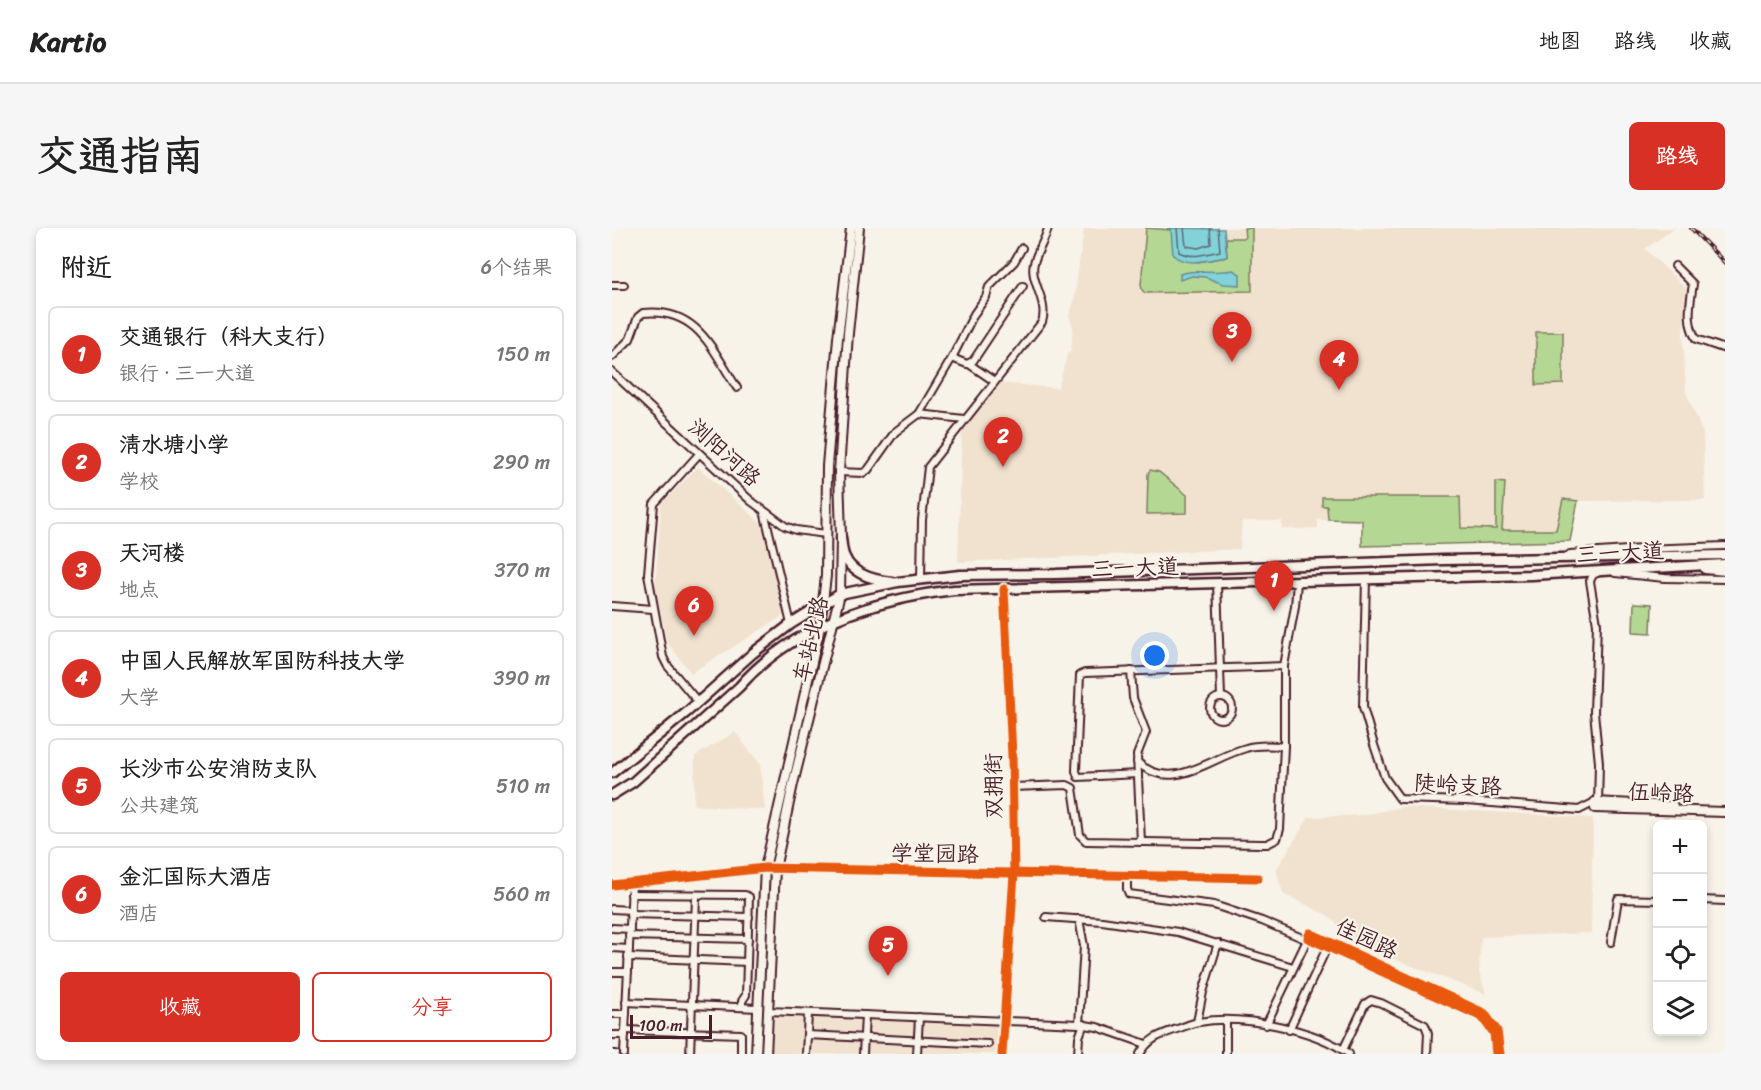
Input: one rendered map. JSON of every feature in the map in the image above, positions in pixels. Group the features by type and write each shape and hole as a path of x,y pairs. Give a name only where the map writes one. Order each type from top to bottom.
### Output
{"highway":[{"path":"841,537 845,557 860,574 898,582"},
{"name":"三一大道","path":"612,773 790,624 840,594 898,582 960,575 1056,574 1542,557 1725,555"},
{"name":"三一大道","path":"612,795 633,782 738,687 752,671 794,641 820,627 886,601 916,594 954,590 1572,573 1725,564"},
{"path":"1680,567 1725,571"}],"main road":[{"name":"车站北路","path":"756,1054 765,868 824,603 828,455 838,338 851,228"},
{"name":"车站北路","path":"766,1054 775,868 793,784 840,594 841,537 838,472 848,333 859,228"},
{"name":"伍岭路","path":"1597,805 1725,807"},
{"name":"伍岭路","path":"1597,805 1725,812"}],"street":[{"path":"921,579 922,520 928,467 1038,328 1043,317 1044,305 1037,293 1033,264 1048,228"},
{"path":"838,472 863,473 868,470 895,432 919,414 990,286 1014,262 1022,248"},
{"path":"1675,266 1693,284 1689,309 1690,327 1696,339 1725,349"},
{"path":"612,285 624,285"},
{"path":"969,364 1023,286"},
{"path":"612,357 630,339 638,317 642,313 674,314 685,319 700,331 737,388"},
{"path":"952,358 969,364 994,381"},
{"name":"浏阳河路","path":"612,372 699,454 764,511 785,526 796,530 826,534"},
{"path":"919,414 964,419"},
{"path":"698,702 663,657 648,574 654,504 699,454"},
{"path":"764,511 790,624"},
{"path":"1542,557 1596,551 1725,546"},
{"path":"1597,805 1599,763 1594,712 1597,624 1590,581 1593,575 1600,571 1653,577 1725,579"},
{"path":"1572,573 1580,575 1587,582 1594,624 1591,712 1596,753 1597,805"},
{"name":"陡岭支路","path":"1366,579 1363,707 1385,778 1400,799 1466,801 1579,810 1597,805"},
{"path":"1071,786 1075,791 1082,839 1267,844 1277,839 1280,829 1284,746 1284,666 1297,582"},
{"path":"1217,583 1221,697"},
{"name":"双拥街","path":"1002,1054 1014,874 1004,589"},
{"path":"612,606 654,609"},
{"path":"1078,777 1076,771 1080,675 1284,666"},
{"path":"1131,671 1133,699 1146,732 1137,752 1141,842"},
{"path":"1137,762 1151,771 1182,774 1197,770 1244,748 1284,746"},
{"path":"1071,786 1078,777 1138,774"},
{"path":"1012,787 1071,786"},
{"name":"学堂园路","path":"612,885 765,868 1258,878"},
{"name":"佳园路","path":"1127,876 1126,889 1129,894 1214,904 1307,939 1328,944 1482,1017 1494,1033 1498,1054"},
{"path":"624,1054 632,883"},
{"path":"631,894 745,895 750,899 746,995 742,1001 742,1007"},
{"path":"690,1054 696,897"},
{"path":"1611,942 1618,899 1653,900"},
{"path":"1707,900 1725,901"},
{"path":"612,909 696,916 749,917"},
{"path":"1046,916 1178,932 1293,967"},
{"path":"1078,1054 1084,953 1079,919"},
{"path":"612,928 629,932 695,938 748,939"},
{"path":"1266,1025 1307,939"},
{"path":"1197,1022 1203,992 1218,943"},
{"path":"1289,1030 1328,944"},
{"path":"612,948 629,949"},
{"path":"628,957 747,962"},
{"path":"612,972 628,972"},
{"path":"1140,1054 1146,1044 1161,1035 1197,1022 1226,1020 1246,1021 1324,1039 1346,1052 1365,1004 1375,1000 1425,1025 1428,1033 1427,1054"},
{"path":"626,1002 758,1008"},
{"path":"768,1011 1081,1024 1146,1044"},
{"path":"806,1054 808,1013"},
{"path":"612,1014 626,1014"},
{"path":"863,1054 865,1015"},
{"path":"917,1054 919,1017"},
{"path":"1226,1020 1226,1054"},
{"path":"612,1035 691,1032 741,1034 741,1054"},
{"path":"807,1035 988,1044"}],"shaded area":[{"path":"1084,228 1675,228 1645,249 1687,289 1683,334 1686,392 1703,434 1705,500 1578,501 1570,541 1362,546 1362,520 1318,520 1318,528 1300,529 1282,529 1282,521 1242,521 1240,549 958,562 962,427 997,383 1058,388 1067,355 1071,350 1073,327 1069,316 1074,301"},
{"path":"698,467 762,524 789,612 691,673 667,642 655,588 661,504"},
{"path":"735,732 760,764 765,810 694,805 695,756"},
{"path":"1402,807 1593,818 1591,933 1481,937 1479,972 1486,994 1362,947 1327,915 1283,894 1276,870 1309,817 1364,815"},
{"path":"768,1011 1003,1020 1002,1054 766,1054"}],"green space":[{"path":"1146,228 1171,230 1198,262 1227,257 1226,238 1245,238 1244,228 1252,228 1252,291 1145,293 1141,285"},
{"path":"1536,332 1563,332 1563,384 1536,385"},
{"path":"1150,470 1159,472 1187,495 1187,513 1147,514"},
{"path":"1496,482 1505,483 1502,530 1556,530 1563,499 1578,501 1570,541 1362,546 1362,520 1328,519 1327,506 1322,506 1322,497 1460,497 1461,528 1496,529"},
{"path":"1634,603 1652,604 1651,633 1633,632"}],"water":[{"path":"1167,228 1224,229 1227,257 1199,262 1179,259 1173,255 1171,230"},
{"path":"1233,270 1240,274 1240,285 1223,284 1205,277 1192,276 1180,280 1180,274 1186,272"}],"railway":[{"path":"1691,228 1725,263"}],"cycle path":[{"path":"1002,1054 1014,874 1012,756 1004,589"},
{"path":"612,885 765,868 1258,878"},
{"path":"1496,1054 1494,1033 1482,1017 1308,938 1310,933 1484,1013 1497,1031 1500,1054"}],"place":[{"name":"天河楼","path":"1232,362"},
{"name":"中国人民解放军国防科技大学","path":"1339,390"},
{"name":"清水塘小学","path":"1003,467"},
{"name":"交通银行（科大支行）","path":"1274,611"},
{"name":"金汇国际大酒店","path":"694,636"},
{"name":"长沙市公安消防支队","path":"888,976"}]}
